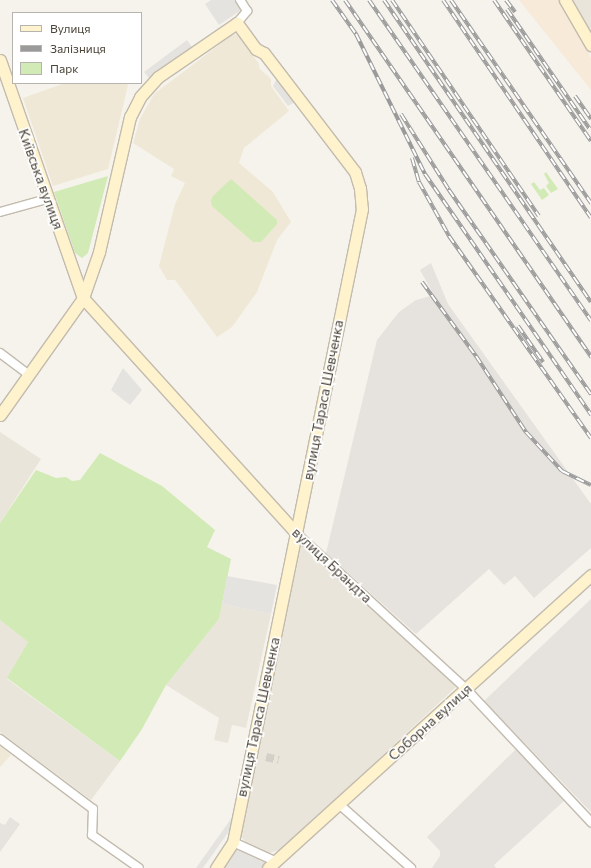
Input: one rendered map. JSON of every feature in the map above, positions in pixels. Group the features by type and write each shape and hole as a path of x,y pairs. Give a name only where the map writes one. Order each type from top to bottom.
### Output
{"main road":[{"path":"565,0 591,45"},
{"path":"0,415 83,298 99,252 130,117 140,97 158,78 237,23"},
{"name":"вулиця Тараса Шевченка","path":"233,842 297,534 362,209 360,188 354,172 264,53 256,49 237,23"},
{"name":"Київська вулиця","path":"0,60 47,199 83,298"},
{"name":"вулиця Брандта","path":"83,298 297,534"},
{"name":"Соборна вулиця","path":"272,865 340,805 591,575"},
{"path":"216,868 233,842"}],"street":[{"path":"237,23 247,11 240,0"},
{"path":"0,212 47,199"},
{"path":"0,353 29,375"},
{"name":"вулиця Брандта","path":"297,534 466,689 591,822"},
{"path":"0,739 93,810 92,834 139,868"},
{"path":"340,805 411,868"},
{"path":"233,842 272,865"}],"shaded area":[{"path":"211,0 237,0 243,9 219,25 205,4"},
{"path":"519,0 559,0 591,58 591,90"},
{"path":"565,0 591,0 591,45"},
{"path":"238,34 259,64 259,68 271,79 271,86 289,111 244,148 239,163 273,192 291,222 277,240 257,292 232,327 217,337 175,280 167,280 159,266 175,204 185,183 171,176 174,169 133,143 140,119 154,94 232,35"},
{"path":"187,40 192,47 149,78 144,72"},
{"path":"277,78 295,102 288,106 273,86"},
{"path":"62,84 128,84 108,169 53,186 23,98"},
{"path":"431,263 448,304 591,504 591,548 534,598 515,576 504,585 489,569 416,634 326,553 377,340 399,312 416,300 434,295 420,270"},
{"path":"123,368 142,390 130,405 111,390"},
{"path":"0,432 41,459 0,523"},
{"path":"299,541 375,608 456,687 282,849 269,853 246,843 241,836 241,822"},
{"path":"227,576 277,585 271,614 222,604"},
{"path":"591,599 591,812 484,701"},
{"path":"222,604 271,614 246,728 232,725 228,743 214,740 219,718 166,685 219,619"},
{"path":"0,620 28,642 7,679 120,761 91,800 0,732"},
{"path":"0,746 11,755 0,767"},
{"path":"517,748 565,800 494,865 496,868 432,868 440,856 440,851 427,837"},
{"path":"233,816 232,827 203,868 196,868"},
{"path":"10,817 20,824 0,852 0,823 5,825"},
{"path":"233,848 268,864 261,868 220,868"}],"green space":[{"path":"546,172 558,189 551,193 546,186 549,183 544,174"},
{"path":"108,176 88,253 82,258 75,253 54,192"},
{"path":"231,179 277,220 277,224 261,242 253,242 212,206 211,201 213,196"},
{"path":"534,182 540,190 544,188 549,195 542,200 531,184"},
{"path":"100,453 162,486 215,530 207,547 231,559 219,619 166,685 142,729 120,761 7,678 28,642 0,620 0,523 36,470 56,478 66,477 72,481 80,480"}],"tunnel":[{"path":"266,757 279,760"}],"railway":[{"path":"332,0 356,34 425,174 591,415"},
{"path":"345,0 591,357"},
{"path":"369,0 591,321"},
{"path":"384,0 591,302"},
{"path":"392,0 539,216"},
{"path":"443,0 591,218"},
{"path":"451,0 591,203"},
{"path":"494,0 591,141"},
{"path":"506,0 515,12"},
{"path":"507,9 589,128"},
{"path":"575,96 591,119"},
{"path":"401,114 449,190 591,394"},
{"path":"412,158 419,182 449,236 591,438"},
{"path":"422,282 476,356 526,432 562,471 591,485"},
{"path":"518,326 543,362"}]}
